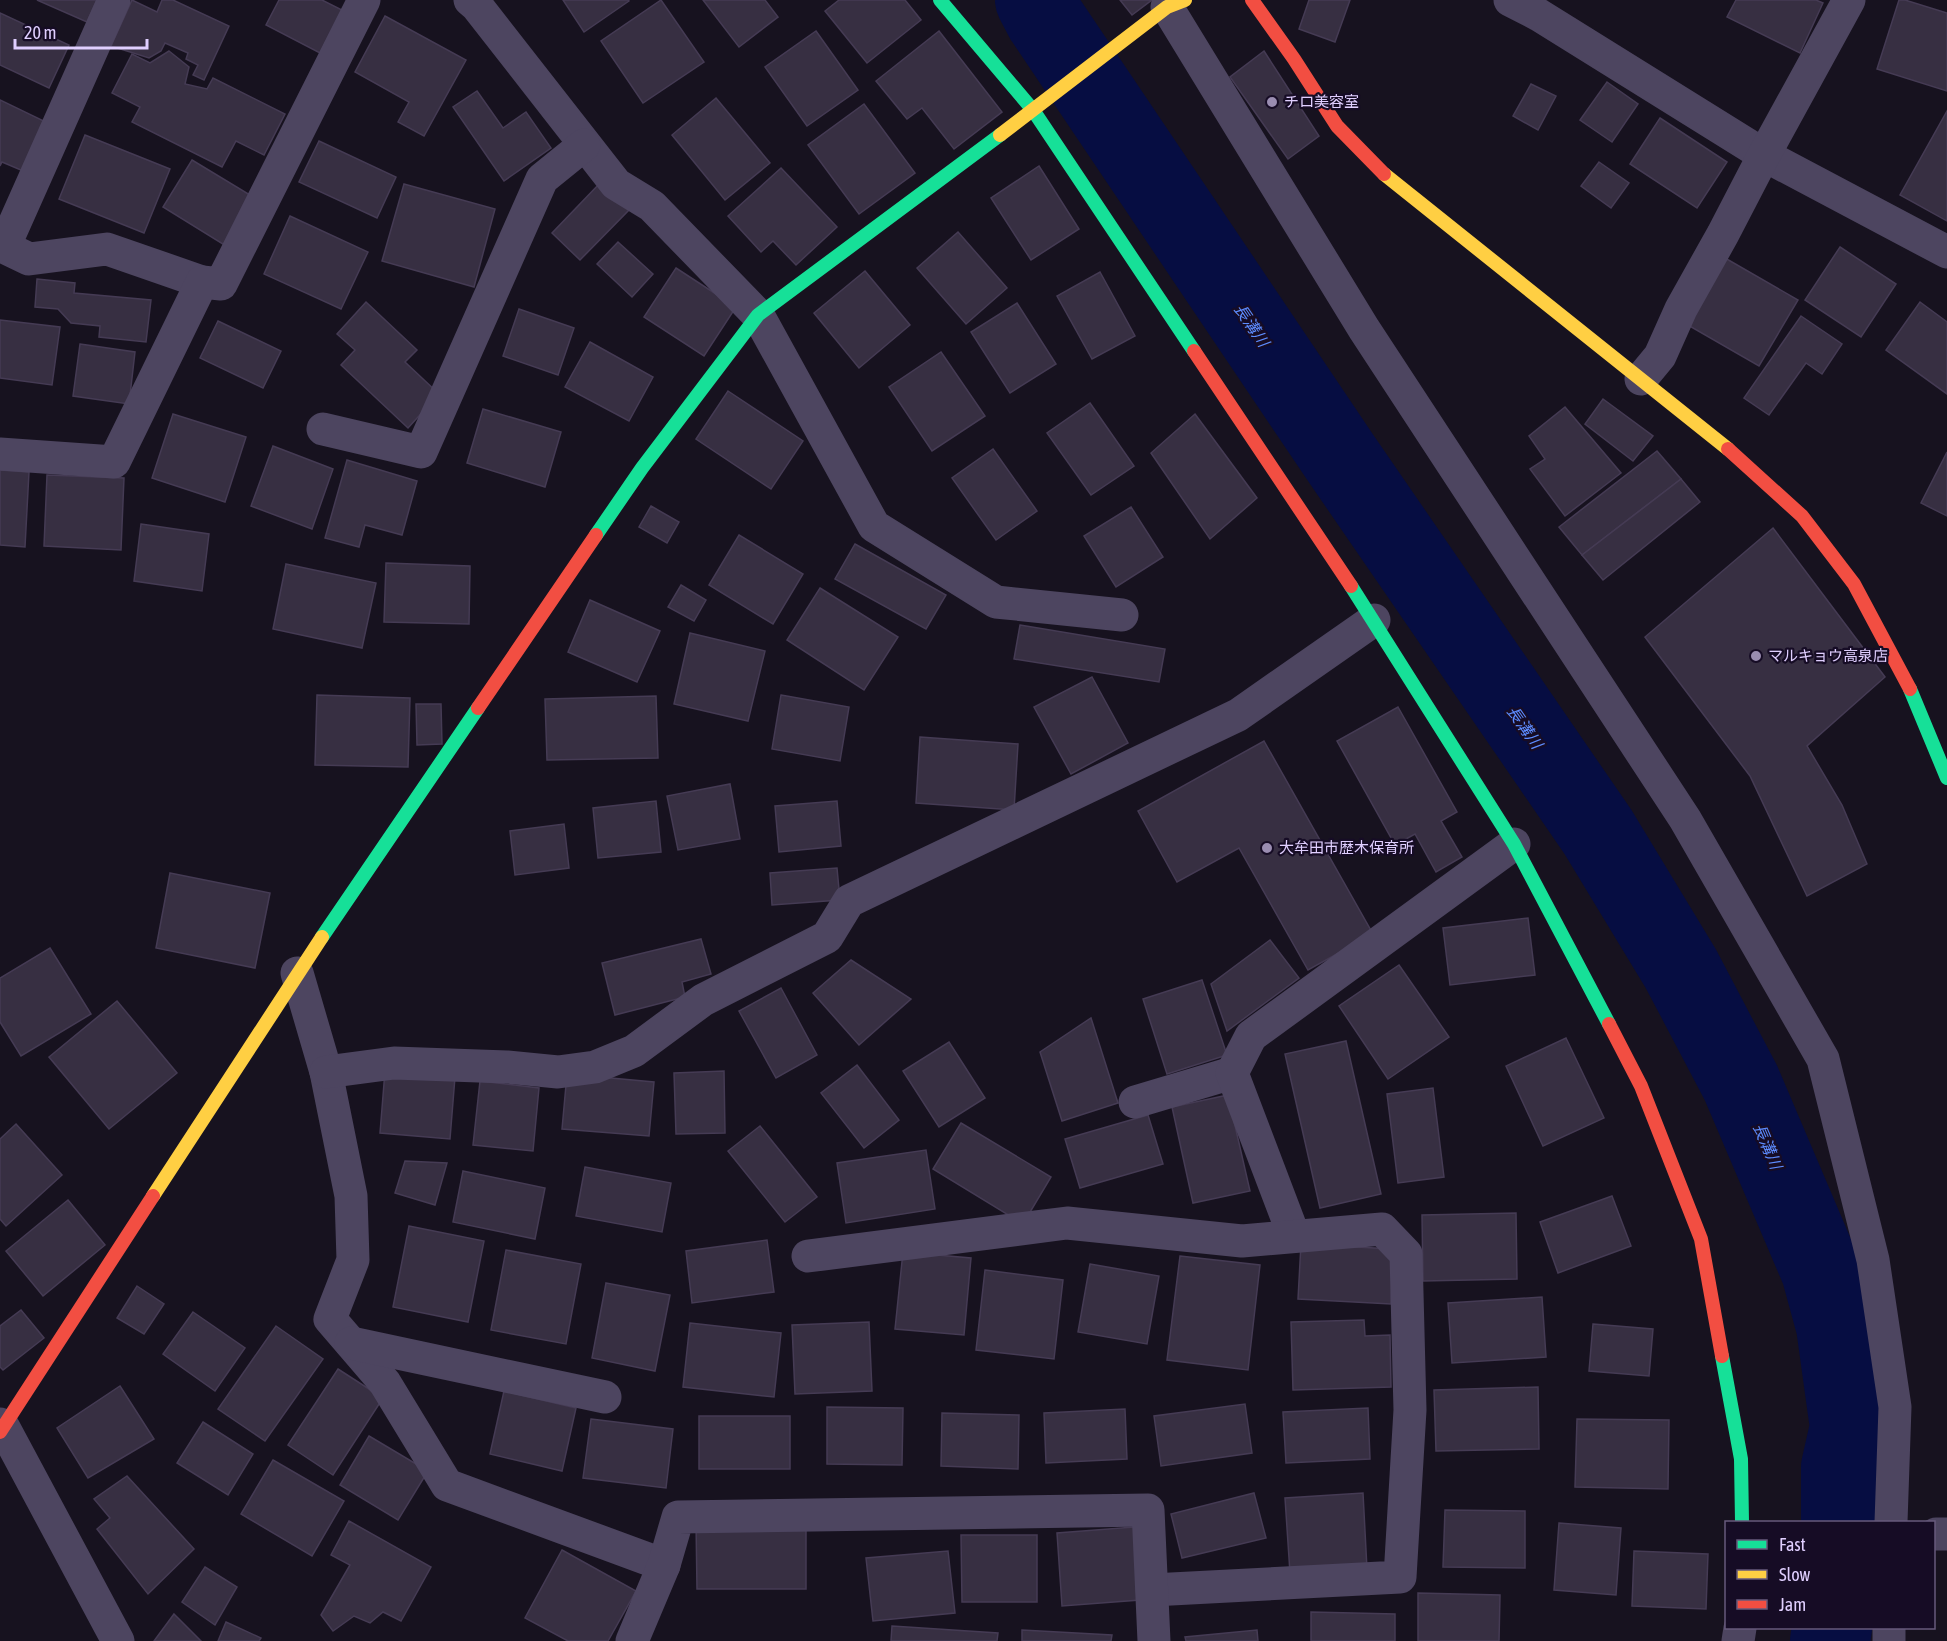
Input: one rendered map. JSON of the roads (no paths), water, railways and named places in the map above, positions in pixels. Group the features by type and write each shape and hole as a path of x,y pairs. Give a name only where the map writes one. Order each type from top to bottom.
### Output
{"street":[{"path":"114,0 4,247 30,259 107,249 202,282 221,284 364,0"},
{"path":"940,0 1033,110 1374,620 1514,844 1641,1086 1701,1239 1741,1459 1742,1521"},
{"path":"1252,0 1294,59 1337,126 1390,180 1715,437 1802,516 1854,584 1912,693 1947,778"},
{"path":"1510,0 1539,15 1764,155 1947,252"},
{"path":"1641,379 1660,356 1681,309 1849,0"},
{"path":"477,2 616,184 652,206 758,315 874,526 996,602 1122,615"},
{"path":"118,1641 1,1428 297,973 642,468 758,315 1176,3 1365,329 1685,819 1823,1059 1873,1260 1895,1407 1891,1521"},
{"path":"323,429 421,452 542,179 584,144"},
{"path":"0,454 114,462 202,282"},
{"path":"326,1072 394,1063 507,1067 558,1072 595,1067 634,1051 703,1000 827,937 849,900 1238,715 1374,620"},
{"path":"1135,1102 1232,1074 1251,1036 1514,844"},
{"path":"297,973 326,1072 351,1196 353,1260 330,1319 385,1383 447,1485 664,1565"},
{"path":"1232,1074 1294,1236"},
{"path":"808,1256 1067,1223 1242,1241 1382,1229 1406,1254 1410,1410 1400,1577 1152,1590"},
{"path":"351,1343 605,1397"},
{"path":"632,1641 664,1565 678,1517 1148,1510 1154,1641"}],"waterway":[{"name":"長溝川","path":"1035,0 1045,19 1340,457 1598,832 1681,969 1741,1083 1821,1271 1836,1326 1850,1427 1841,1467 1841,1521"},
{"name":"長溝川","path":"1830,1641 1832,1629"}],"place":[{"name":"チロ美容室","path":"1272,102"},
{"name":"マルキョウ高泉店","path":"1756,656"},
{"name":"大牟田市歴木保育所","path":"1267,848"}]}
